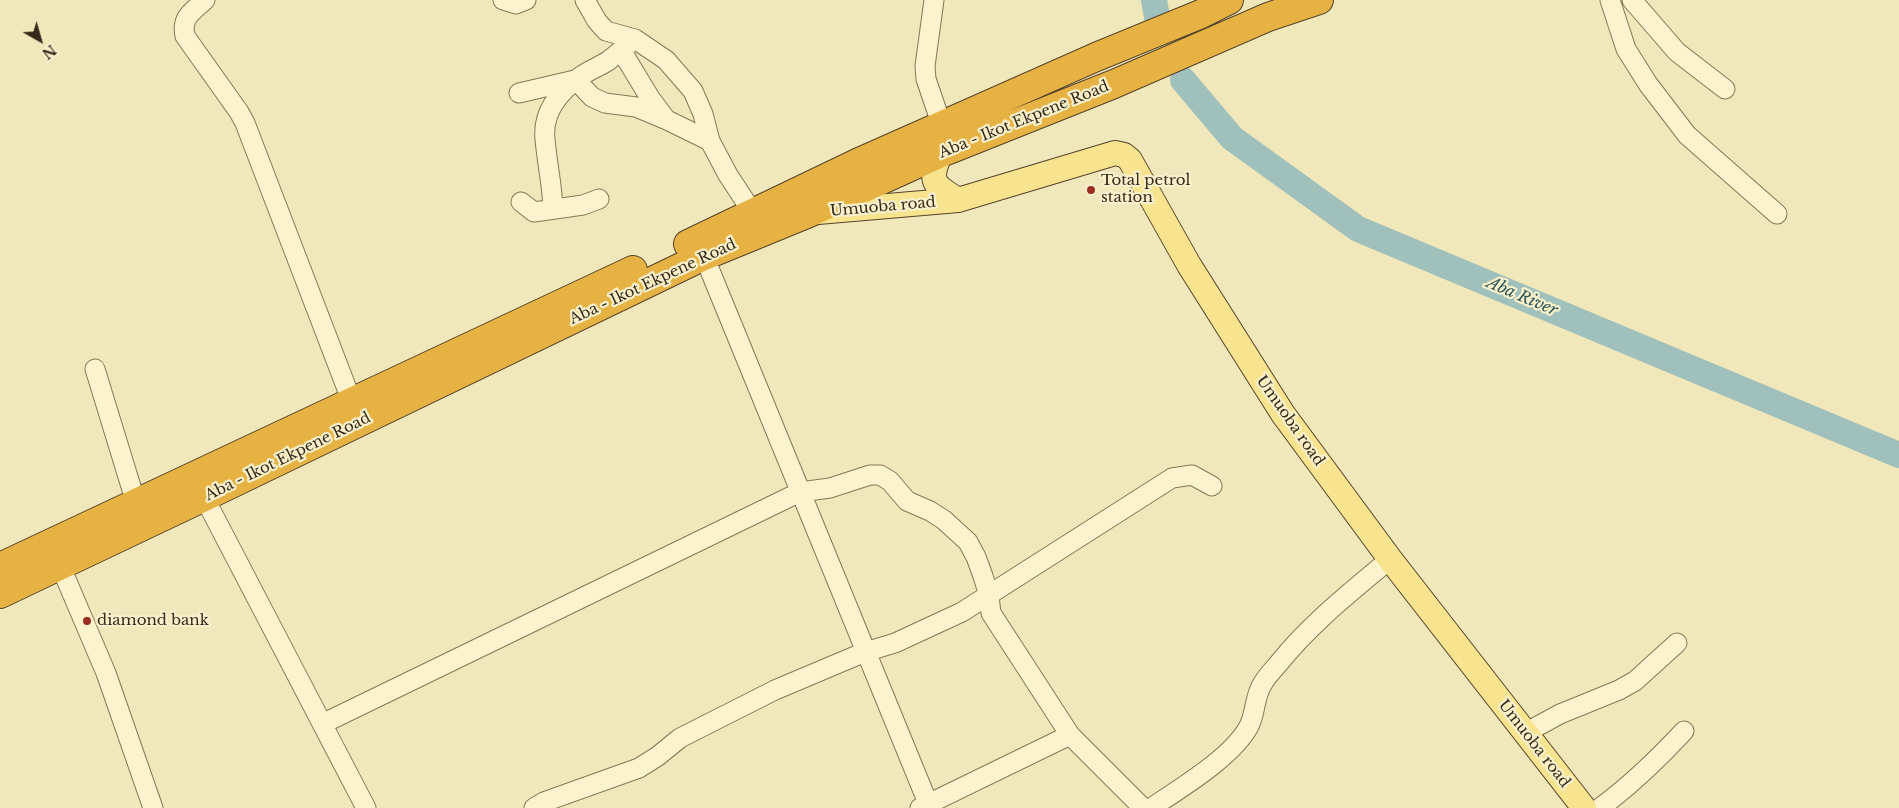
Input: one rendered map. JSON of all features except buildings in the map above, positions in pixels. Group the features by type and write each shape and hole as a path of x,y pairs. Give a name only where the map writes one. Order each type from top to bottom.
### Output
{"highway":[{"name":"Aba - Ikot Ekpene Road","path":"0,567 858,163 1229,0"},
{"name":"Aba - Ikot Ekpene Road","path":"0,594 204,498 704,256 809,213 941,153 1114,84 1268,17 1319,0"}],"main road":[{"name":"Umuoba road","path":"941,153 933,175 935,183 941,190 958,200"},
{"name":"Umuoba road","path":"809,213 958,200 1115,153 1124,155 1130,160 1189,265 1283,414 1390,559 1584,808"}],"street":[{"path":"206,0 186,17 183,27 185,36 245,123 352,402"},
{"path":"503,0 516,4 526,0"},
{"path":"585,0 597,21 606,31 628,45 666,60 693,91 703,114 710,141 728,175 753,214"},
{"path":"934,0 925,66 926,79 942,126"},
{"path":"1610,0 1626,49 1648,84 1687,135 1777,214"},
{"path":"1632,0 1677,52 1725,89"},
{"path":"561,208 552,184 545,139 545,122 551,106 563,90 628,45"},
{"path":"628,45 650,98 667,120"},
{"path":"518,93 576,80"},
{"path":"576,80 592,97 604,103 636,107 710,141"},
{"path":"521,202 534,212 583,205 599,199"},
{"path":"704,256 926,807 1070,735"},
{"path":"95,369 136,504"},
{"path":"322,724 800,492 830,488 870,475 880,476 890,481 907,501 930,510 968,542 976,557 989,596 991,613 1070,735 1143,808"},
{"path":"534,808 544,802 639,768 689,734 775,690 865,652 896,643 962,612 1172,478 1192,475 1212,486"},
{"path":"204,498 366,808"},
{"path":"1150,808 1200,775 1240,740 1250,725 1254,704 1262,684 1295,643 1327,612 1390,559"},
{"path":"60,565 106,673 152,808"},
{"path":"1526,733 1560,714 1619,690 1635,681 1677,644"},
{"path":"1600,808 1618,795 1658,759 1684,731"}],"waterway":[{"name":"Aba River","path":"1154,0 1157,17"},
{"name":"Aba River","path":"1183,80 1232,138 1358,229 1899,455"}],"place":[{"name":"Total petrol station","path":"1091,190"},
{"name":"diamond bank","path":"87,621"}]}
